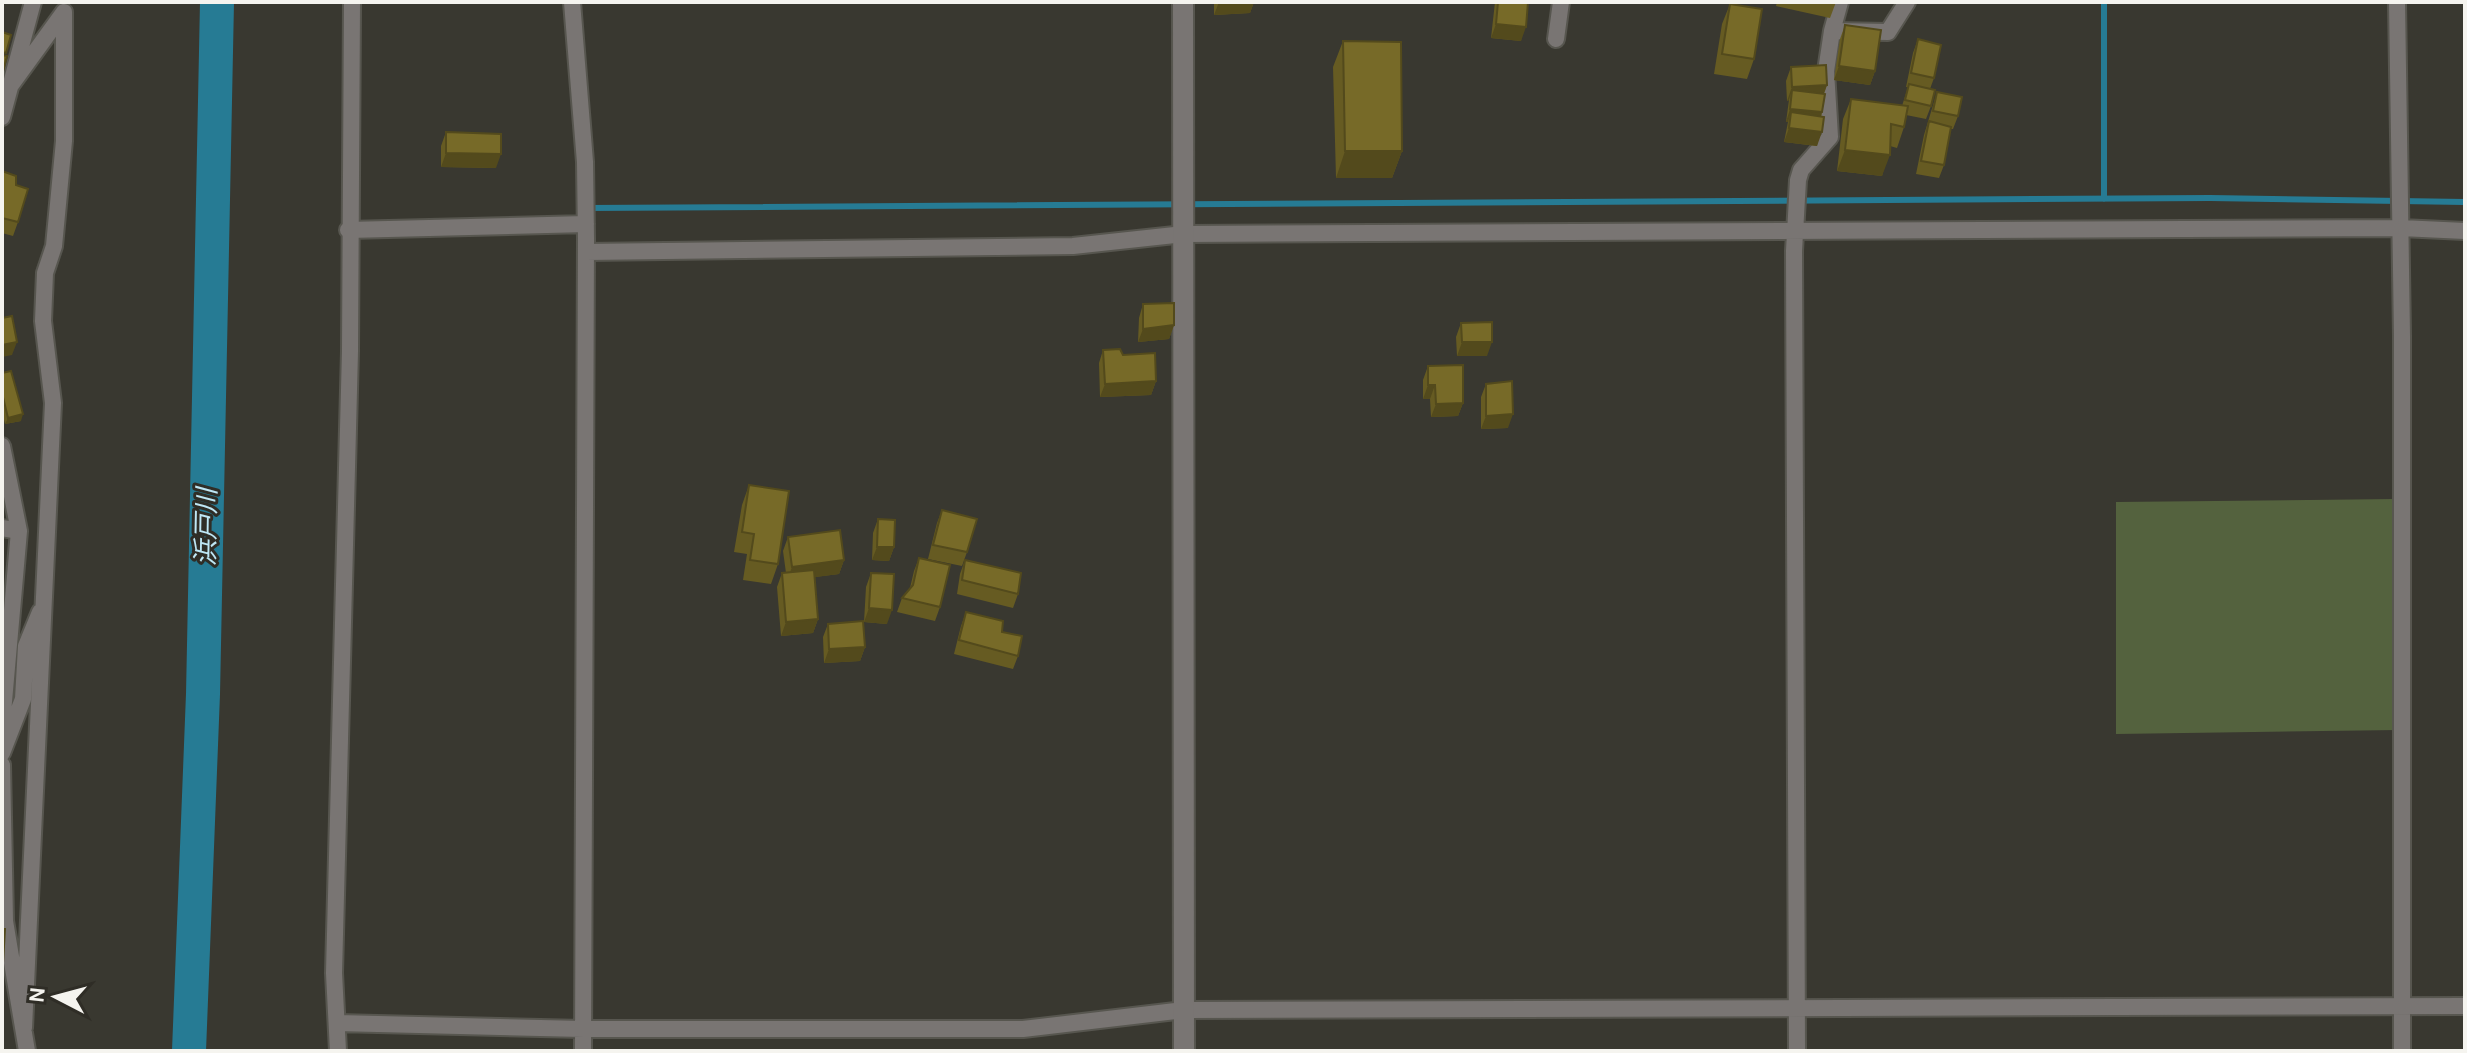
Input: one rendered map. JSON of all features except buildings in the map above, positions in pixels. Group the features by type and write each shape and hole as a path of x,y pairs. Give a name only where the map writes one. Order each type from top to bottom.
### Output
{"street":[{"path":"2,117 33,2"},
{"path":"338,1051 334,973 350,351 348,230 352,2"},
{"path":"572,2 585,170 586,238 583,1051"},
{"path":"1183,2 1184,1051"},
{"path":"1556,39 1561,2"},
{"path":"1797,1051 1796,225 1801,170 1830,137 1826,71 1840,2"},
{"path":"1832,31 1888,32 1907,2"},
{"path":"2397,2 2401,187 2402,1051"},
{"path":"11,85 64,12 64,141 54,246 45,273 43,321 53,403 24,1028"},
{"path":"348,230 586,238 1073,246 1184,227 2400,224 2465,231"},
{"path":"2,446 10,530 2,724"},
{"path":"2,753 23,699 26,646 44,603"},
{"path":"2,765 5,921 27,1051"},
{"path":"337,1023 583,1029 1023,1029 1184,1010 2465,1006"}],"green space":[{"path":"2396,499 2398,730 2116,734 2116,502"}],"waterway":[{"name":"浜戸川","path":"189,1051 203,694 217,2"},
{"path":"2104,2 2104,199"},
{"path":"586,208 2210,198 2465,202"}]}
